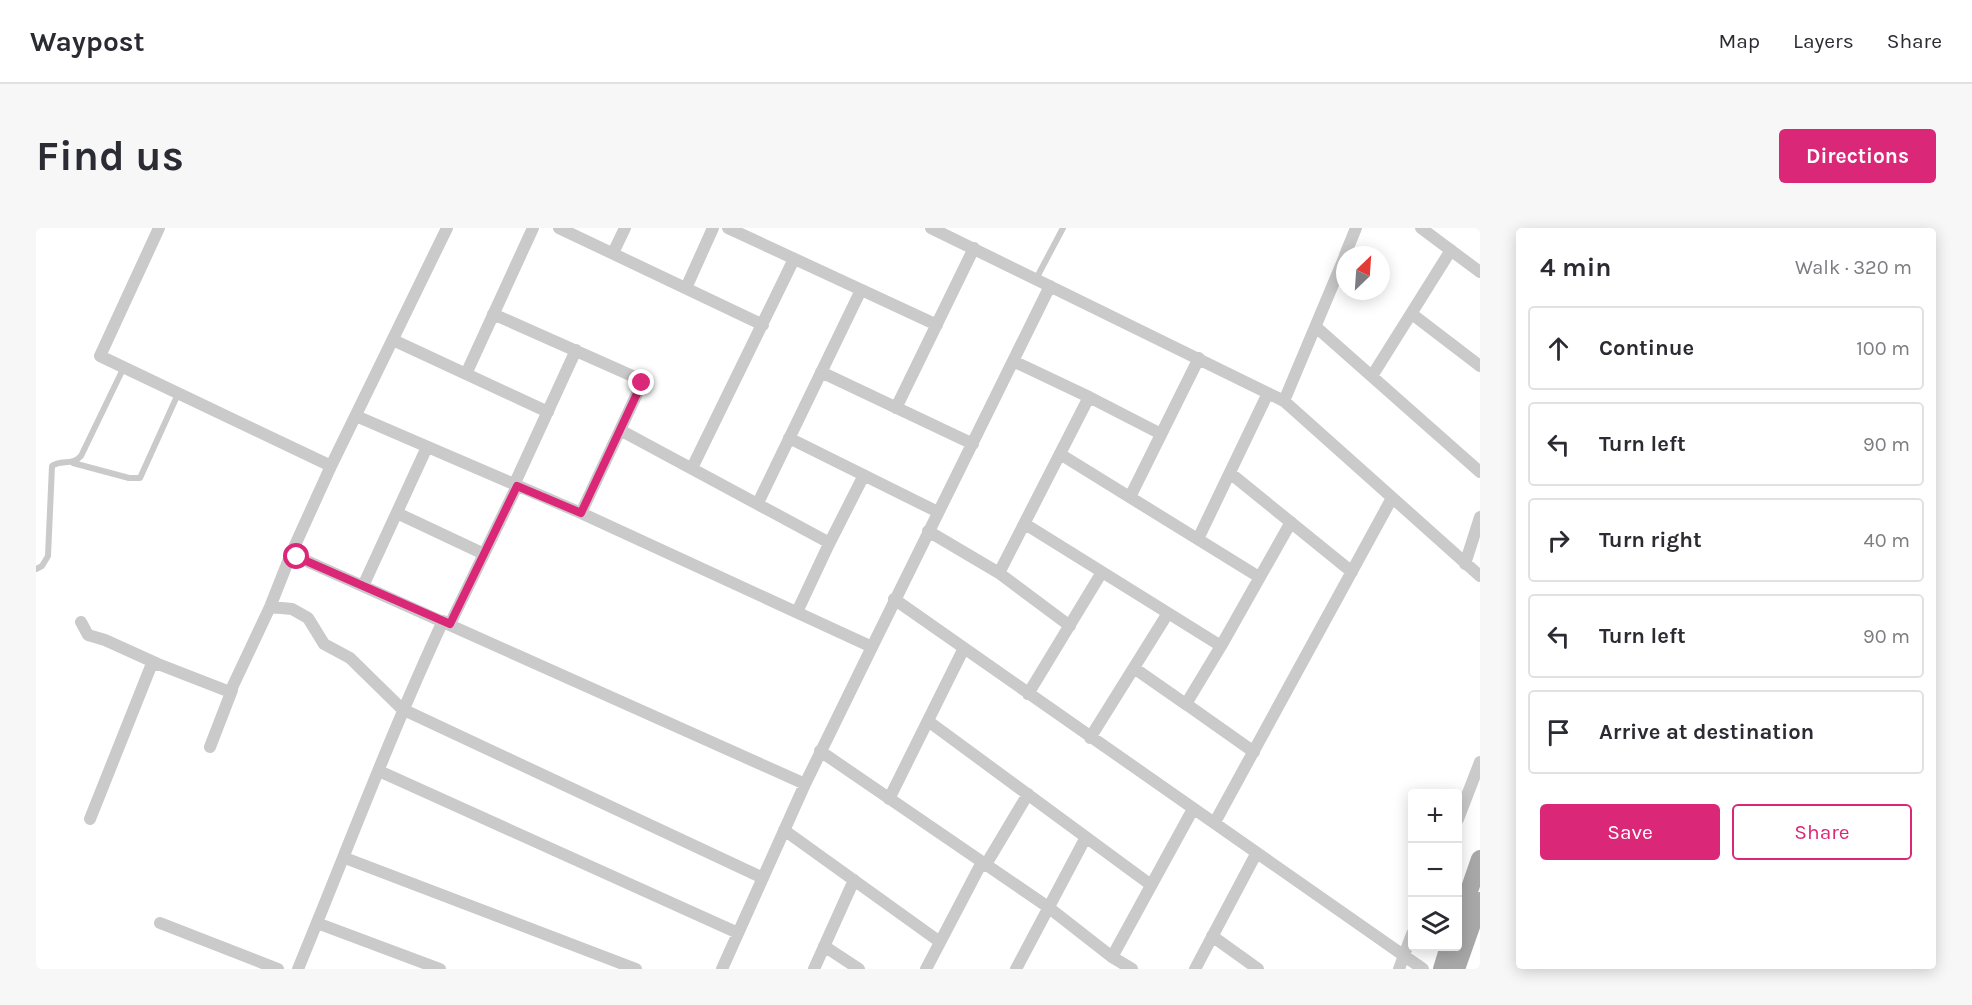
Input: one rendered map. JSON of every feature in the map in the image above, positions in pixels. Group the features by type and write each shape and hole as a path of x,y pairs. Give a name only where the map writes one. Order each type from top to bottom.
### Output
{"main road":[{"path":"1462,911 1480,859"},
{"path":"1456,969 1480,902"},
{"path":"1442,969 1447,951"}],"street":[{"path":"159,228 100,356 331,466"},
{"path":"210,747 232,690 331,466 447,228"},
{"path":"466,374 533,228"},
{"path":"559,228 763,325"},
{"path":"613,254 625,228"},
{"path":"686,288 714,228"},
{"path":"728,228 937,325"},
{"path":"931,228 1284,401 1480,576"},
{"path":"1349,246 1356,228"},
{"path":"1421,228 1480,272"},
{"path":"896,408 974,248"},
{"path":"1372,376 1451,250"},
{"path":"692,468 794,259"},
{"path":"1284,401 1336,277"},
{"path":"722,969 820,751 928,531 1015,362 1050,286"},
{"path":"758,503 861,290"},
{"path":"494,314 638,378 642,383 581,513"},
{"path":"1412,314 1480,366"},
{"path":"1316,327 1480,472"},
{"path":"393,340 548,412"},
{"path":"298,969 345,858 402,710 484,554 576,350"},
{"path":"1130,497 1199,358"},
{"path":"1015,362 1161,434"},
{"path":"821,372 973,444"},
{"path":"1198,539 1268,393"},
{"path":"999,573 1089,397"},
{"path":"356,416 581,513 872,647"},
{"path":"620,430 823,537 828,546"},
{"path":"789,438 938,512"},
{"path":"363,586 427,447"},
{"path":"1060,454 1259,577"},
{"path":"1230,473 1352,572"},
{"path":"796,612 864,475"},
{"path":"1215,822 1392,498"},
{"path":"397,513 484,554"},
{"path":"1465,564 1480,517"},
{"path":"1187,705 1291,522"},
{"path":"1025,524 1221,646"},
{"path":"928,531 999,573 1070,626"},
{"path":"291,554 805,784"},
{"path":"1028,694 1102,572"},
{"path":"894,599 1423,969"},
{"path":"270,608 292,609 308,618 324,644 350,658 402,710 763,878"},
{"path":"1090,738 1168,613"},
{"path":"81,622 88,635 226,692 232,690"},
{"path":"889,800 964,648"},
{"path":"90,819 150,668 158,664"},
{"path":"1134,668 1254,752"},
{"path":"928,722 1151,885"},
{"path":"820,751 983,865 1048,907 1112,957 1132,969"},
{"path":"1462,809 1480,762"},
{"path":"379,771 738,933"},
{"path":"926,969 983,865 1028,794"},
{"path":"1112,957 1193,809"},
{"path":"784,830 940,942"},
{"path":"1016,969 1086,837"},
{"path":"1195,969 1256,854"},
{"path":"345,858 636,969"},
{"path":"814,969 854,880"},
{"path":"160,923 278,969"},
{"path":"317,923 440,969"},
{"path":"1212,936 1258,969"},
{"path":"824,946 860,969"},
{"path":"1399,969 1408,946"}],"lane":[{"path":"1036,279 1063,228"},
{"path":"72,462 81,456 124,367"},
{"path":"36,569 42,566 48,556 52,466 59,462 72,462 129,478 140,478 178,394"}],"route":[{"path":"297,557 450,624 517,486 581,513 642,383"}]}
